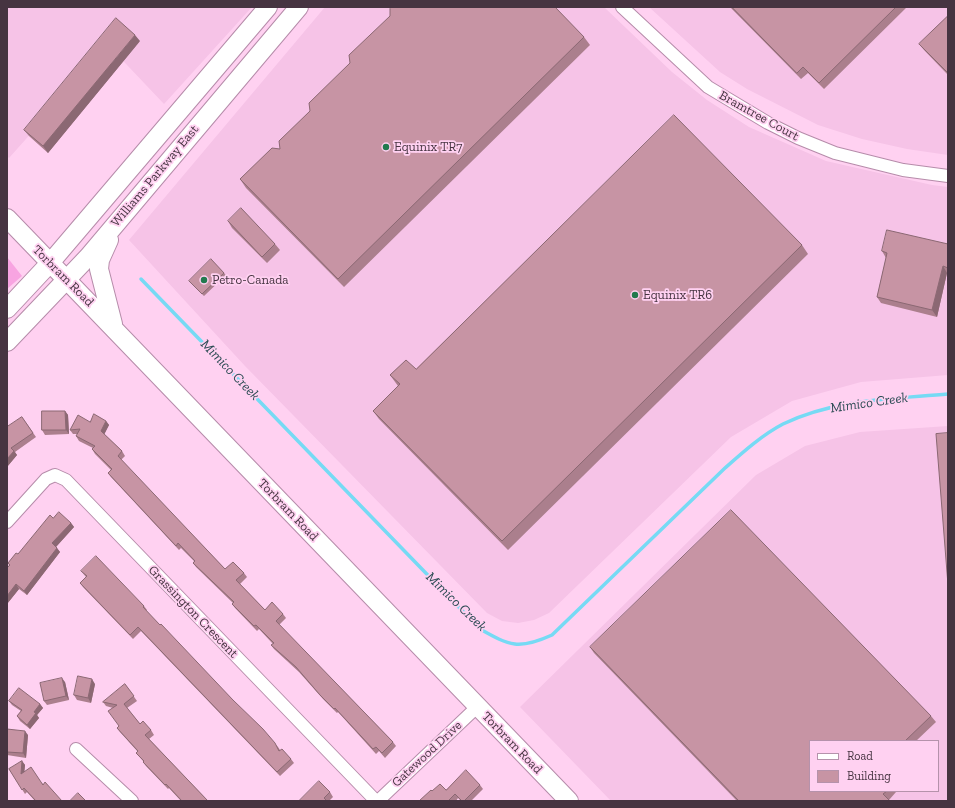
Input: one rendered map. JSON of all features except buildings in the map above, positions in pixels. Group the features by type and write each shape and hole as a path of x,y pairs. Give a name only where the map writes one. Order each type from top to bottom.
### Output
{"main road":[{"name":"Williams Parkway East","path":"7,309 50,263 268,7"},
{"name":"Williams Parkway East","path":"7,342 66,278 88,257 298,7"},
{"name":"Torbram Road","path":"7,218 569,801"},
{"path":"115,329 100,279 99,269 100,260 117,221"}],"street":[{"name":"Bramtree Court","path":"622,7 708,87 768,123 798,138 835,153 903,170 948,176"},
{"name":"Grassington Crescent","path":"7,522 46,479 55,475 66,480 377,801"},
{"name":"Gatewood Drive","path":"377,801 477,707"},
{"path":"76,749 132,801"}],"shaded area":[{"path":"7,7 252,7 164,104 109,46 9,158 7,156"},
{"path":"325,7 604,7 672,72 707,100 749,127 826,161 932,185 948,187 948,375 861,382 792,401 731,437 549,613 534,620 518,623 502,621 487,613 245,366 129,240"},
{"path":"649,7 948,7 948,155 907,149 862,139 818,125 747,89 720,72"},
{"path":"7,257 22,276 7,289"},
{"path":"948,426 948,801 611,801 520,707 756,475 805,446 860,432"}],"waterway":[{"name":"Mimico Creek","path":"141,279 480,629 499,639 515,644 531,643 552,635 725,468 753,444 775,428 802,416 823,409 843,405 885,399 948,394"}],"place":[{"name":"Equinix TR7","path":"386,147"},
{"name":"Petro-Canada","path":"204,280"},
{"name":"Equinix TR6","path":"635,295"}]}
